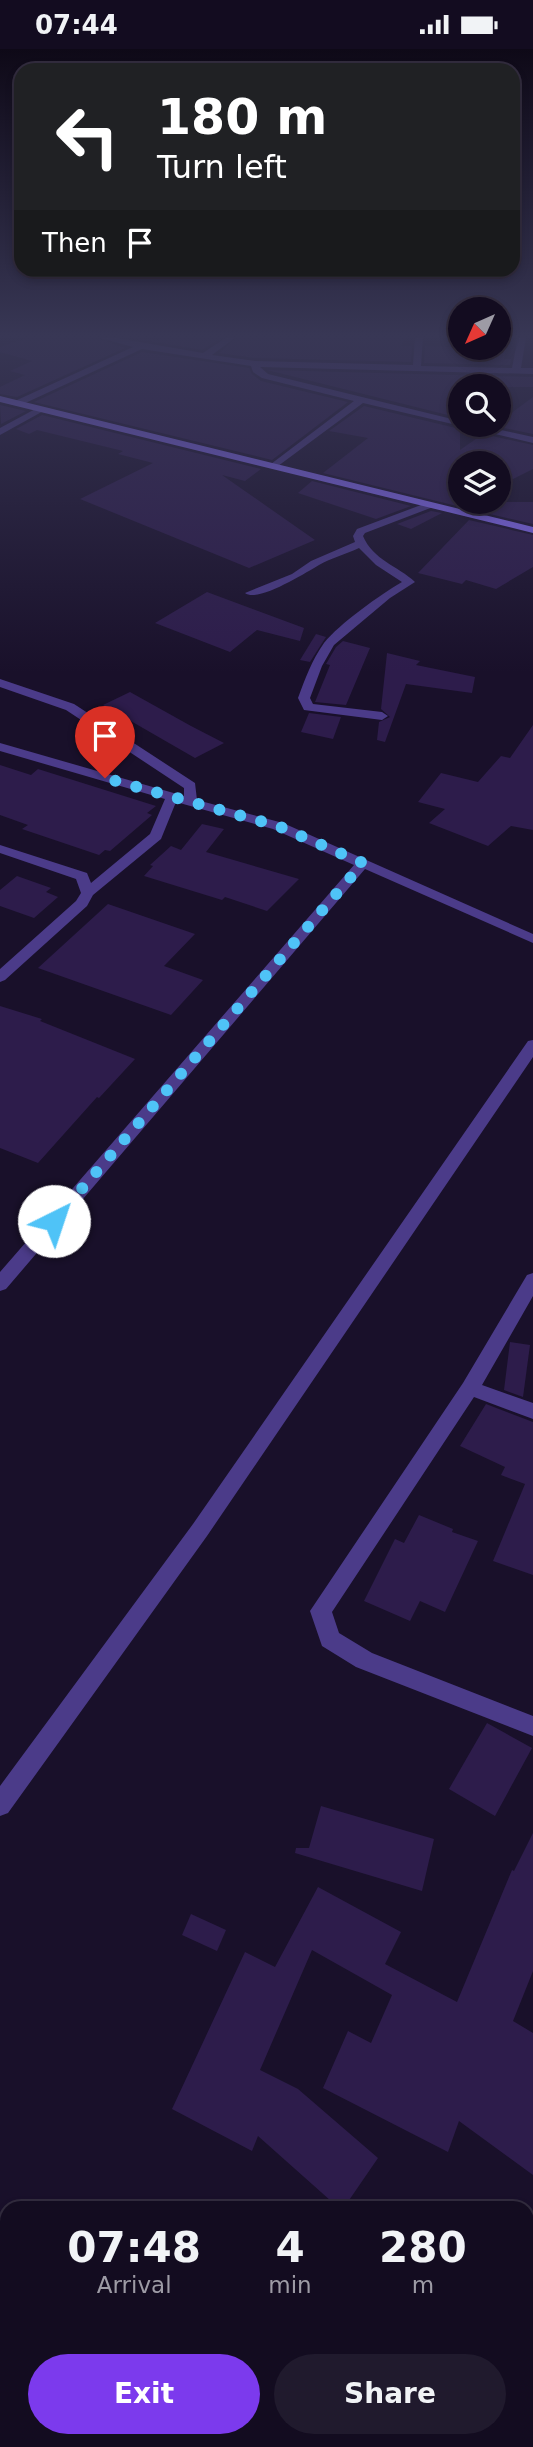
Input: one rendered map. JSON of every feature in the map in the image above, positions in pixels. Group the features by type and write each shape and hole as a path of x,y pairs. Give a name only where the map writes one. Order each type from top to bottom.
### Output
{"street":[{"path":"204,449 533,530"},
{"path":"274,466 297,449"},
{"path":"382,716 308,707 304,698 316,666 330,643 386,596 410,582 382,565 360,544 358,535 361,531 429,505"},
{"path":"250,593 296,576 315,562 360,544"},
{"path":"0,683 70,707 190,786 191,802"},
{"path":"0,747 278,826 533,939"},
{"path":"0,977 82,903 88,893 156,836 172,797"},
{"path":"0,849 82,876 88,893"},
{"path":"0,1284 363,863"},
{"path":"0,1805 200,1530 533,1045"},
{"path":"533,1280 470,1388 320,1611 330,1639 364,1660 533,1726"},
{"path":"470,1388 533,1411"}],"building":[{"path":"114,449 180,449 261,469 245,481 222,475 315,540 249,568 80,499 153,463 118,454 123,451"},
{"path":"226,449 287,449 272,460"},
{"path":"354,449 533,449 533,469 511,480 511,451 448,451 448,504 323,473"},
{"path":"312,481 411,506 376,519 298,493"},
{"path":"511,502 533,502 533,524 490,514 511,514"},
{"path":"431,511 442,513 411,529 397,524"},
{"path":"469,520 533,535 533,567 496,589 466,580 462,584 418,573"},
{"path":"207,592 304,628 300,641 257,630 230,652 155,623"},
{"path":"316,634 326,637 310,662 300,660"},
{"path":"343,641 370,648 346,705 315,702 330,665 326,664"},
{"path":"387,653 420,661 416,665 475,677 472,693 406,684 385,742 377,740 379,722 390,717 381,709"},
{"path":"130,692 224,743 195,758 103,705"},
{"path":"309,713 341,717 333,739 301,732"},
{"path":"533,725 533,830 511,826 488,846 429,823 445,809 418,802 441,773 478,782 501,756 510,758"},
{"path":"0,765 31,775 38,769 156,806 147,813 152,815 110,851 105,850 99,855 22,829 28,825 0,815"},
{"path":"202,824 224,829 206,852 299,879 267,911 144,876 153,866 150,865 171,846 181,850"},
{"path":"17,876 51,888 46,892 58,897 34,918 0,906 0,890"},
{"path":"108,904 195,934 164,966 203,980 171,1015 38,968"},
{"path":"0,1006 42,1019 40,1021 135,1059 38,1163 0,1148"},
{"path":"510,1342 530,1345 523,1397 504,1390"},
{"path":"486,1404 533,1422 533,1575 493,1561 525,1484 501,1475 505,1467 460,1446"},
{"path":"419,1515 453,1529 452,1532 478,1541 445,1612 420,1601 410,1621 364,1601 395,1539 404,1543"},
{"path":"487,1723 532,1748 495,1816 449,1789"},
{"path":"321,1806 434,1839 422,1891 295,1853 296,1848 309,1848"},
{"path":"533,1833 533,1971 513,2021 533,2033 533,2175 459,2121 448,2152 323,2088 348,2031 371,2043 392,1995 312,1950 260,2070 298,2089 378,2158 348,2201 331,2201 258,2136 252,2151 172,2109 245,1952 275,1967 318,1887 401,1932 385,1964 457,2002 512,1870 514,1871"},
{"path":"191,1914 226,1930 217,1951 182,1935"}],"route":[{"path":"54,1221 363,863 278,826 105,778"}]}
